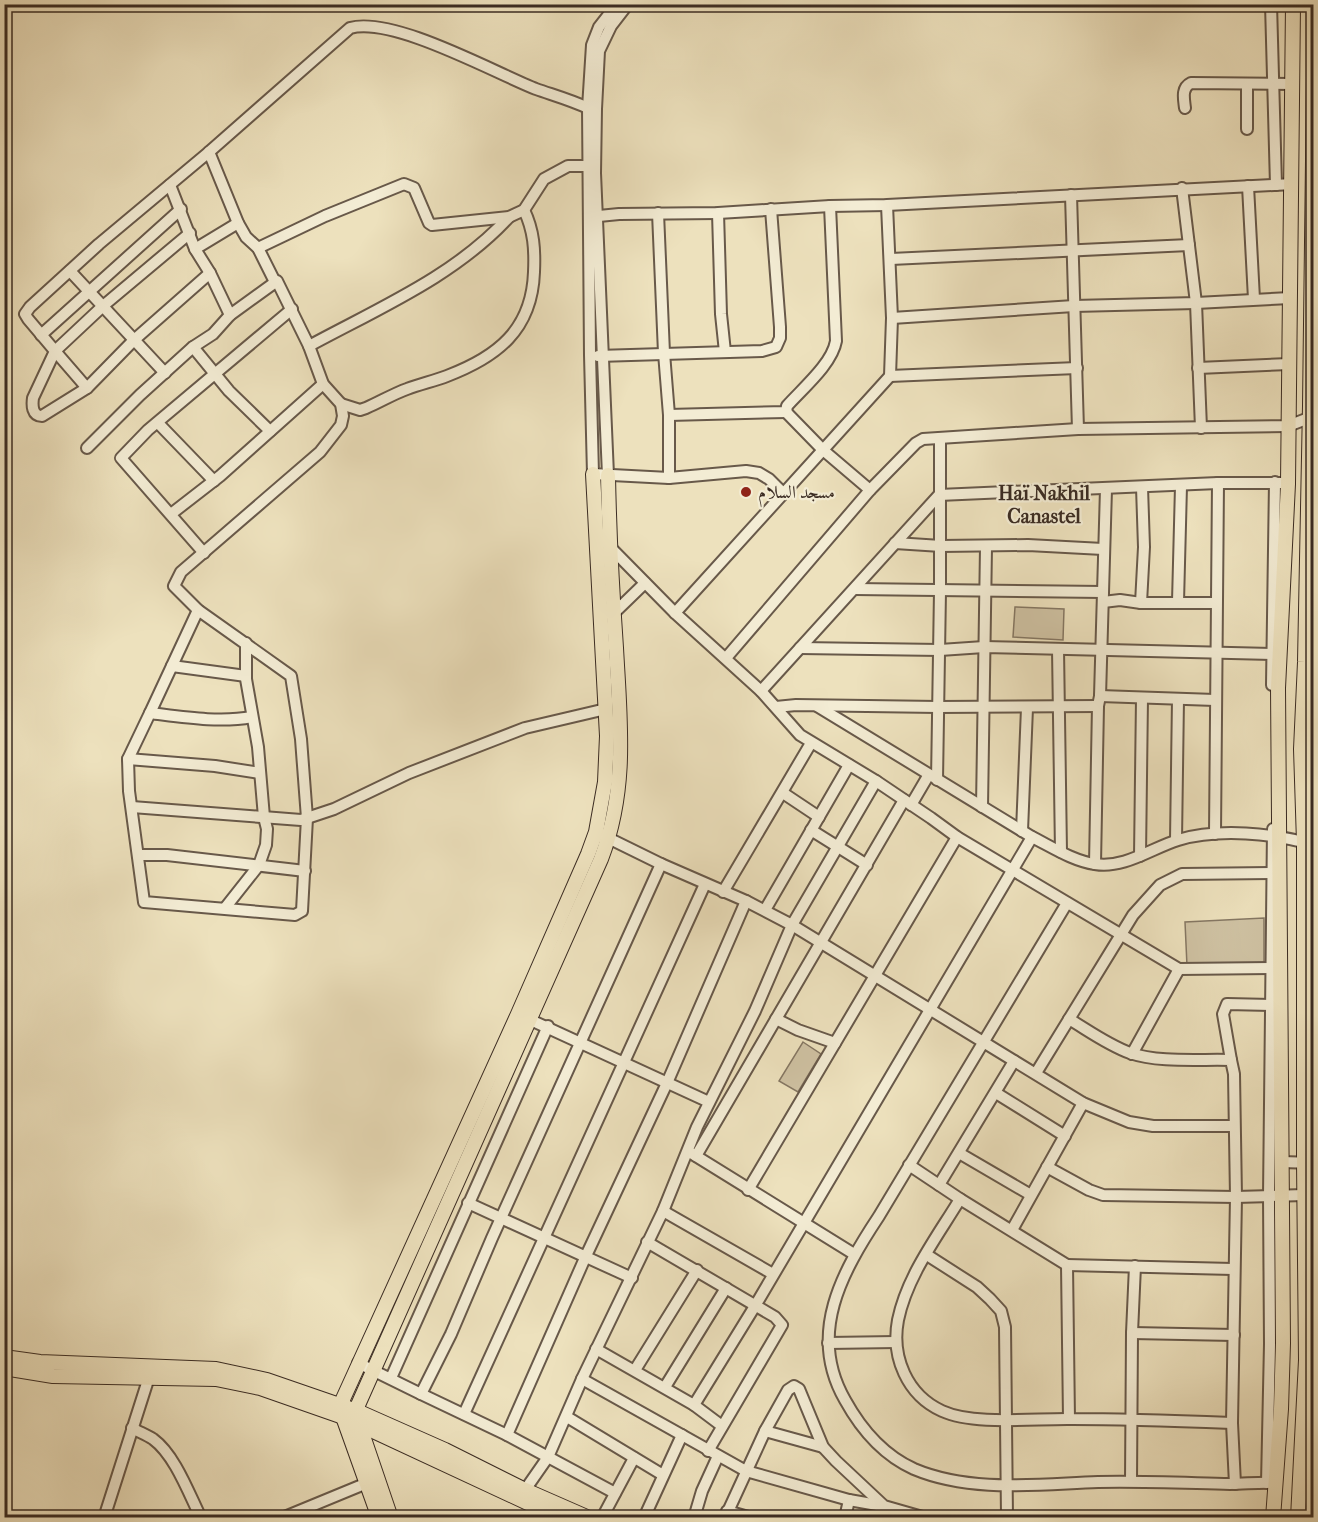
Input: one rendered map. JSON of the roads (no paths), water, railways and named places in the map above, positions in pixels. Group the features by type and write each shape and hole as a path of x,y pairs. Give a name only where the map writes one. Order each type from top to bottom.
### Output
{"main road":[{"path":"1273,1518 1271,1483 1282,1376 1275,1196 1282,1162 1276,836 1276,654 1281,483 1288,426 1293,4"},
{"path":"1298,1518 1306,1360 1305,1195 1309,1163 1309,844 1301,749 1309,664 1314,80"},
{"path":"391,1518 359,1418 360,1400 375,1371 524,1017 588,854 602,808 607,762 606,709 593,474"},
{"path":"379,1518 342,1411 358,1363 609,838 616,810 622,759 609,546 608,475"},
{"path":"4,1357 40,1362 216,1369 267,1380 445,1450 525,1490 589,1518"},
{"path":"4,1368 53,1376 216,1379 260,1388 342,1411"},
{"path":"359,1418 560,1518"}],"street":[{"path":"617,4 607,24 592,45 588,108 593,217 590,356 593,474 669,478 746,471 759,473 769,479 783,494"},
{"path":"592,166 599,51 607,24 628,4"},
{"path":"1271,4 1276,185"},
{"path":"87,388 25,314 30,307 344,32 355,27 418,38 536,89 588,108"},
{"path":"1185,108 1184,92 1188,84 1292,84"},
{"path":"1247,85 1247,129"},
{"path":"209,152 238,223 246,237 258,248 292,309 323,384 341,404 360,410 407,389 447,376 491,354 516,332 528,308 534,285 535,250 532,227 524,210"},
{"path":"258,248 325,216 404,184 414,188 429,223 432,225 509,217 524,210 544,179 568,166 592,166"},
{"path":"593,217 619,214 718,213 1292,184"},
{"path":"170,185 195,249 210,273 230,315"},
{"path":"1248,186 1254,299"},
{"path":"1182,188 1197,303 1201,428"},
{"path":"1071,195 1078,429"},
{"path":"675,613 890,376 891,259 887,205"},
{"path":"786,412 787,406 834,351 836,341 830,206"},
{"path":"41,335 181,209"},
{"path":"590,356 769,350 776,347 780,338 771,209"},
{"path":"658,213 669,415 669,478"},
{"path":"718,213 721,314 725,352"},
{"path":"309,346 437,277 489,239 509,217"},
{"path":"593,217 603,357 608,475"},
{"path":"195,249 238,223"},
{"path":"190,234 103,306 55,351 33,398 32,406 35,413 42,416 87,388 134,340 210,273"},
{"path":"891,259 1189,245"},
{"path":"70,271 165,373"},
{"path":"87,448 165,373 194,347 213,334 230,315 275,282"},
{"path":"892,318 1074,306 1290,298"},
{"path":"204,553 121,458 148,430 292,309"},
{"path":"194,347 229,391 270,431"},
{"path":"1198,368 1289,364"},
{"path":"890,376 1077,368"},
{"path":"171,514 214,481 323,384"},
{"path":"198,610 128,759 129,791 144,902 296,915 302,911 307,818 301,739 291,676 198,610 174,586 182,572 320,452 341,425 343,416 341,404"},
{"path":"669,415 786,412 823,450 870,490"},
{"path":"726,658 870,490 916,443 927,437 1078,429 1288,426 1311,416"},
{"path":"158,423 214,481"},
{"path":"525,1490 548,1457 596,1349 692,1154 776,1020 907,802 933,778 940,650 940,438"},
{"path":"761,691 939,495 1218,483 1281,483"},
{"path":"1215,834 1218,483"},
{"path":"1178,602 1181,486"},
{"path":"1141,603 1144,547 1142,487"},
{"path":"1095,864 1106,489"},
{"path":"596,533 675,613 761,691 800,735 811,743 876,781 957,837 1179,969 1271,968"},
{"path":"895,543 986,547 1028,545 1103,549"},
{"path":"982,807 986,547"},
{"path":"614,614 645,583"},
{"path":"855,589 986,591 1103,597 1141,603 1216,603"},
{"path":"225,908 259,865 266,845 267,829 246,676 246,643"},
{"path":"800,648 940,650 984,647 1276,654"},
{"path":"1058,649 1061,852"},
{"path":"172,666 246,676"},
{"path":"776,707 796,705 1027,708 1142,698 1215,700"},
{"path":"1140,856 1142,698"},
{"path":"1176,840 1178,699"},
{"path":"818,706 1032,837 1061,852 1095,864 1117,863 1140,856 1176,840 1215,834 1276,836 1309,844"},
{"path":"1022,831 1027,708"},
{"path":"132,807 301,820 334,809 409,773 525,728 606,709"},
{"path":"150,713 204,718 252,717"},
{"path":"723,892 811,743"},
{"path":"128,759 215,766 260,773"},
{"path":"765,910 849,765"},
{"path":"692,1154 710,1102 755,1011 792,925 876,781"},
{"path":"783,793 819,817"},
{"path":"811,830 867,866"},
{"path":"596,832 661,864 765,910 792,925 1083,1103 1129,1122 1153,1126 1234,1126"},
{"path":"1275,1196 1270,1005 1271,873 1276,836"},
{"path":"748,1190 957,837"},
{"path":"694,1405 1032,837"},
{"path":"139,855 167,855 304,871"},
{"path":"421,1394 451,1334 661,864"},
{"path":"1036,1073 1120,934 1147,897 1160,885 1182,874 1271,873"},
{"path":"464,1414 705,884"},
{"path":"507,1434 585,1258 667,1083 746,901"},
{"path":"1067,903 985,1042 854,1254 836,1293 828,1337 831,1364 840,1392 852,1414 880,1447 912,1468 932,1476 962,1482 1007,1484 1131,1481 1271,1483"},
{"path":"1132,1054 1179,969"},
{"path":"1235,1484 1232,1424 1236,1197 1234,1074 1223,1014 1227,1004 1270,1005"},
{"path":"524,1017 710,1102"},
{"path":"1069,1019 1132,1054 1153,1058 1231,1060"},
{"path":"776,1020 835,1042"},
{"path":"391,1378 548,1026"},
{"path":"939,1185 1014,1060"},
{"path":"996,1093 1065,1136"},
{"path":"1012,1230 1083,1103"},
{"path":"959,1153 1031,1196"},
{"path":"692,1154 854,1254"},
{"path":"1282,1162 1309,1163"},
{"path":"909,1165 1067,1265 1233,1269"},
{"path":"1047,1167 1103,1195 1236,1197 1305,1195"},
{"path":"960,1199 905,1294 898,1321 896,1342 901,1369 911,1386 927,1402 958,1416 1007,1419 1132,1419 1232,1424"},
{"path":"468,1203 632,1278"},
{"path":"663,1211 773,1274"},
{"path":"647,1242 775,1317 782,1325 722,1426 694,1518"},
{"path":"927,1255 976,1287 1001,1311 1005,1327 1007,1518"},
{"path":"1067,1265 1070,1419"},
{"path":"1131,1481 1135,1266"},
{"path":"636,1370 697,1270"},
{"path":"665,1387 726,1288"},
{"path":"1132,1333 1234,1335"},
{"path":"828,1343 896,1342"},
{"path":"596,1349 665,1387 722,1426"},
{"path":"358,1363 507,1434 615,1494"},
{"path":"104,1518 149,1377"},
{"path":"582,1379 746,1471 849,1500 884,1506 926,1518"},
{"path":"752,1518 726,1514 765,1431 790,1387 796,1386 823,1447 884,1506"},
{"path":"567,1417 663,1475"},
{"path":"132,1428 154,1440 165,1452 181,1476 201,1518"},
{"path":"765,1431 823,1447"},
{"path":"644,1518 682,1435"},
{"path":"602,1518 634,1458"},
{"path":"282,1518 367,1483"},
{"path":"845,1518 849,1500"}],"place":[{"name":"مسجد السلام","path":"746,492"}],"district":[{"name":"Haï Nakhil Canastel","path":"1044,504"}]}
